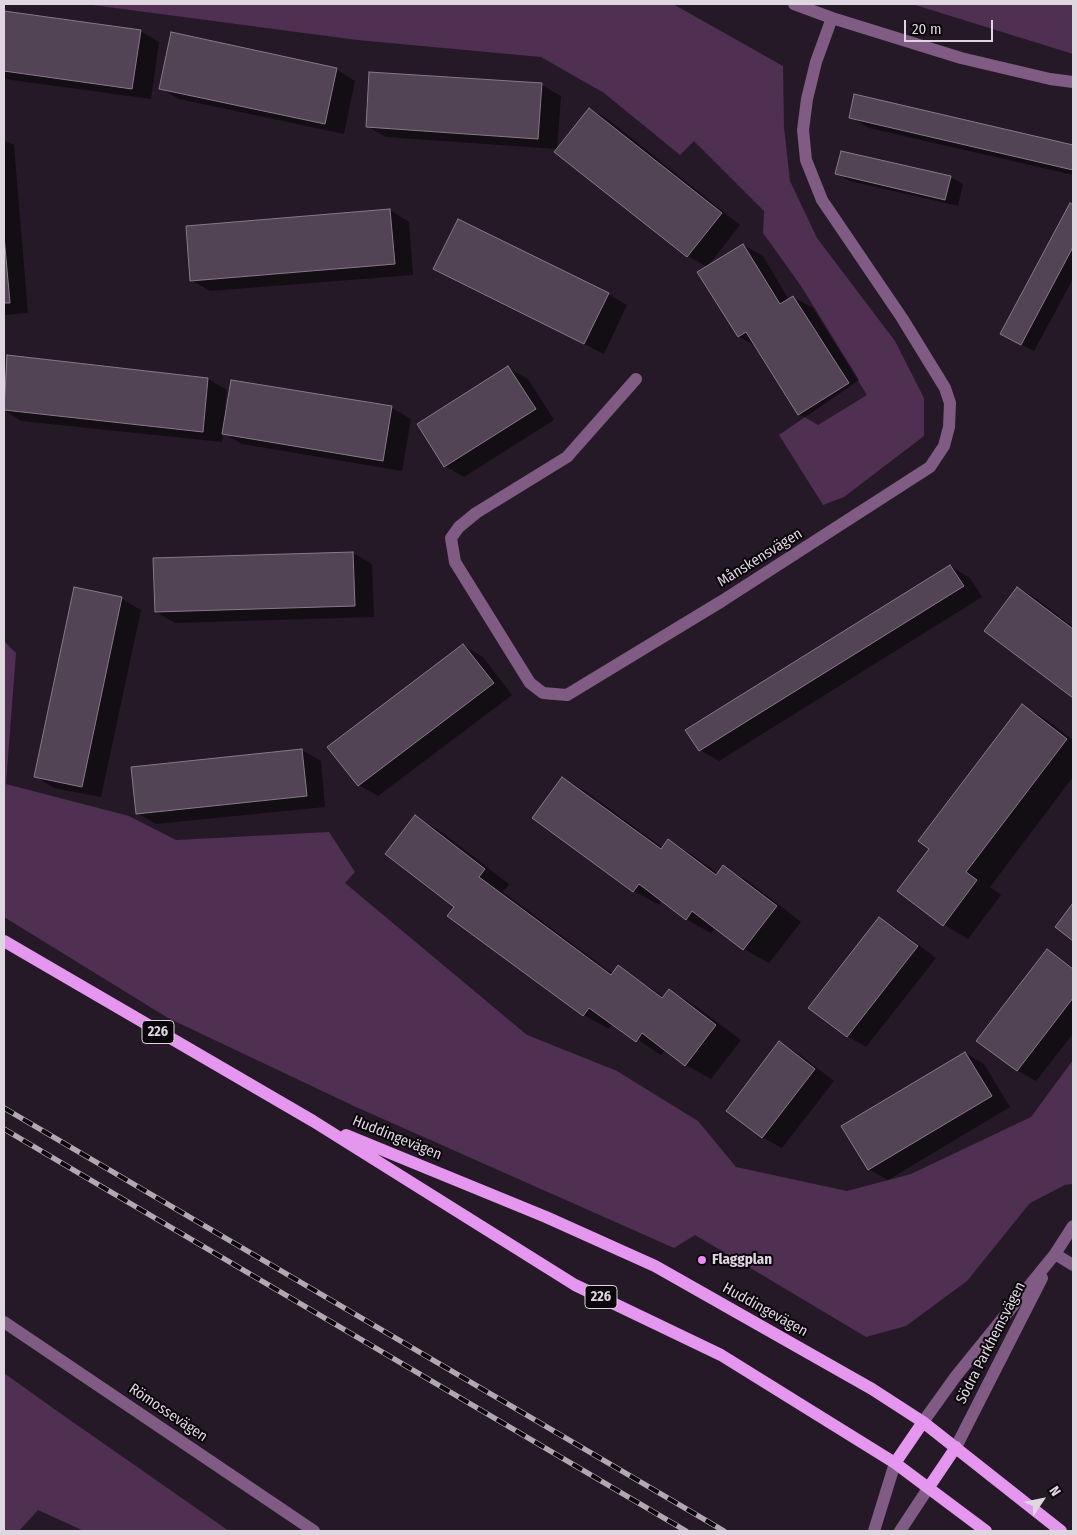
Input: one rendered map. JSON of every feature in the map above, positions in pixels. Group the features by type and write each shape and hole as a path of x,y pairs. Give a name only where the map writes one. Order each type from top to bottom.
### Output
{"main road":[{"name":"Huddingevägen","path":"4,941 313,1121 575,1285 721,1355 895,1463 986,1531"},
{"name":"Huddingevägen","path":"313,1121 546,1216 655,1266 872,1389 923,1422 1062,1531"},
{"path":"895,1463 923,1422"},
{"path":"929,1487 956,1447"}],"street":[{"path":"794,4 832,18 961,58 1050,79 1073,82"},
{"name":"Månskensvägen","path":"636,379 567,457 476,513 459,527 451,538 455,562 530,683 543,693 567,695 707,610 826,536 930,467 944,446 949,427 950,403 945,388 902,318 822,200 806,160 803,130 807,99 816,62 832,18"},
{"name":"Södra Parkhemsvägen","path":"956,1447 1055,1254 1073,1226"},
{"path":"1055,1254 1073,1265"},
{"name":"Södra Parkhemsvägen","path":"923,1422 956,1376 1055,1254"},
{"name":"Römossevägen","path":"4,1322 314,1531"},
{"path":"874,1531 895,1463"},
{"path":"900,1529 929,1487"}],"shaded area":[{"path":"85,4 673,4 783,66 784,127 790,181 817,238 895,341 924,398 924,436 844,497 823,505 779,435 859,380 801,286 763,233 764,211 694,141 680,155 604,93 541,57 357,40"},
{"path":"912,4 1073,4 1073,54"},
{"path":"4,641 16,653 6,784 129,816 176,840 329,832 355,872 345,883 527,1035 617,1071 698,1121 736,1167 847,1191 911,1174 1031,1117 1073,1060 1073,1184 1065,1185 1030,1203 967,1281 906,1326 866,1337 695,1235 674,1248 356,1107 168,1018 4,917"},
{"path":"4,1373 229,1531 84,1531 38,1510 19,1531 4,1531"}],"building":[{"path":"4,11 141,30 132,89 4,71"},
{"path":"171,32 337,68 325,124 159,89"},
{"path":"369,72 542,83 538,139 366,127"},
{"path":"854,94 1073,145 1073,170 849,118"},
{"path":"589,108 722,213 687,257 554,152"},
{"path":"841,151 951,176 945,200 835,174"},
{"path":"1070,203 1073,205 1073,247 1021,345 1000,334"},
{"path":"390,209 395,264 190,281 186,226"},
{"path":"458,219 609,293 584,344 433,269"},
{"path":"4,236 10,303 4,303"},
{"path":"743,244 780,304 793,296 849,383 798,415 746,332 738,337 697,272"},
{"path":"7,355 208,378 203,432 4,410"},
{"path":"508,366 536,409 444,467 417,424"},
{"path":"231,380 392,406 383,461 222,434"},
{"path":"353,552 355,606 155,612 153,558"},
{"path":"950,565 964,586 699,751 685,730"},
{"path":"74,587 122,597 82,787 34,777"},
{"path":"1017,587 1073,629 1073,698 984,631"},
{"path":"463,644 494,683 358,786 327,747"},
{"path":"1022,704 1067,739 966,872 977,880 943,926 897,891 929,849 918,841"},
{"path":"302,749 307,796 136,814 131,767"},
{"path":"562,777 661,849 668,839 716,875 723,865 777,906 743,950 692,911 686,920 639,884 633,892 532,818"},
{"path":"415,815 485,869 479,877 611,975 618,965 662,998 669,989 716,1025 685,1066 642,1033 636,1042 589,1008 583,1016 447,916 454,907 385,854"},
{"path":"1073,903 1073,941 1055,927"},
{"path":"879,917 918,946 847,1037 808,1008"},
{"path":"1047,949 1073,969 1073,998 1017,1071 976,1041"},
{"path":"779,1041 815,1069 762,1138 726,1111"},
{"path":"965,1052 992,1096 868,1170 841,1126"}],"railway":[{"path":"4,1108 724,1531"},
{"path":"4,1129 686,1531"}],"place":[{"name":"Flaggplan","path":"702,1260"}]}
